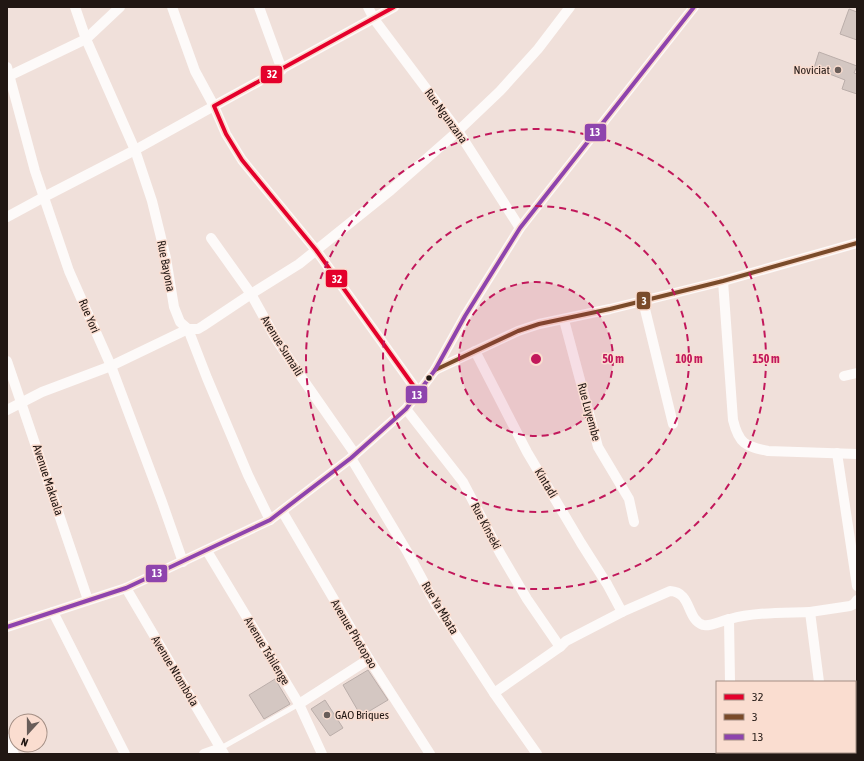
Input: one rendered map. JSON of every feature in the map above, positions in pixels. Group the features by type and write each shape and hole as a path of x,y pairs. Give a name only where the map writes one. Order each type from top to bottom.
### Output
{"street":[{"name":"Rue Bayona","path":"75,7 86,39 135,150 152,201 166,258 174,307 180,322 188,329 248,474 270,520"},
{"path":"8,74 86,39 120,7"},
{"path":"172,7 196,71 214,106 226,134 242,160 316,250 418,392"},
{"path":"259,7 282,70"},
{"name":"Rue Ngunzana","path":"368,7 374,19 458,130 520,228"},
{"path":"7,217 135,150 394,7"},
{"path":"7,410 42,392 111,366 188,329 198,329 251,294 283,276 391,190 458,130 500,90 538,49 570,7"},
{"path":"7,627 126,588 270,520 353,456 406,409 436,370 465,316 520,228 694,7"},
{"name":"Rue Yori","path":"8,74 35,171 69,271 111,366 162,502 182,562"},
{"name":"Avenue Sumaili","path":"211,238 251,294 276,339 353,456"},
{"path":"436,370 475,350 518,331 539,324 564,320 723,281 857,243"},
{"path":"723,281 733,420 737,435 745,444 756,449 768,451 857,454"},
{"path":"643,301 673,424"},
{"name":"Rue Luyembe","path":"564,320 598,447 629,499 634,522"},
{"name":"Kintadi","path":"475,350 527,452 581,544 607,584 622,612"},
{"name":"Avenue Makuala","path":"7,361 88,600"},
{"path":"844,376 857,373"},
{"name":"Rue Kinseki","path":"406,409 463,482 500,553 527,599 560,647"},
{"path":"837,453 857,586"},
{"name":"Rue Ya Mbata","path":"353,456 435,604 494,693 537,754"},
{"name":"Avenue Photopao","path":"282,511 369,659 430,754"},
{"name":"Avenue Tshilenge","path":"206,550 299,704 322,754"},
{"name":"Avenue Ntombola","path":"126,588 223,751"},
{"path":"494,693 560,647 566,641 622,612 670,591 682,596 695,618 702,625 707,626 730,619 755,615 810,612 850,606 857,600"},
{"path":"52,612 125,754"},
{"path":"810,612 819,681"},
{"path":"730,619 730,681"},
{"path":"299,704 369,659"},
{"path":"7,739 14,754"},
{"path":"204,754 223,751"}],"lane":[{"path":"223,751 299,704"}],"building":[{"name":"Noviciat","path":"849,9 857,12 857,40 840,34"},
{"name":"Noviciat","path":"819,52 857,66 854,73 857,74 857,94 842,89 845,80 814,68"},
{"path":"368,670 388,700 361,716 343,685"},
{"path":"275,679 290,704 264,719 249,695"},
{"path":"325,700 343,728 330,736 311,709"}],"transit line":[{"name":"32","path":"394,7 214,106 226,134 242,160 316,250 418,392"},
{"name":"13","path":"7,627 126,588 270,520 351,458 406,409 435,370 465,316 520,228 694,7"},
{"name":"3","path":"435,370 518,331 539,324 610,309 723,281 857,243"}],"place":[{"name":"Noviciat","path":"838,70"},
{"name":"GAO Briques","path":"327,715"}]}
